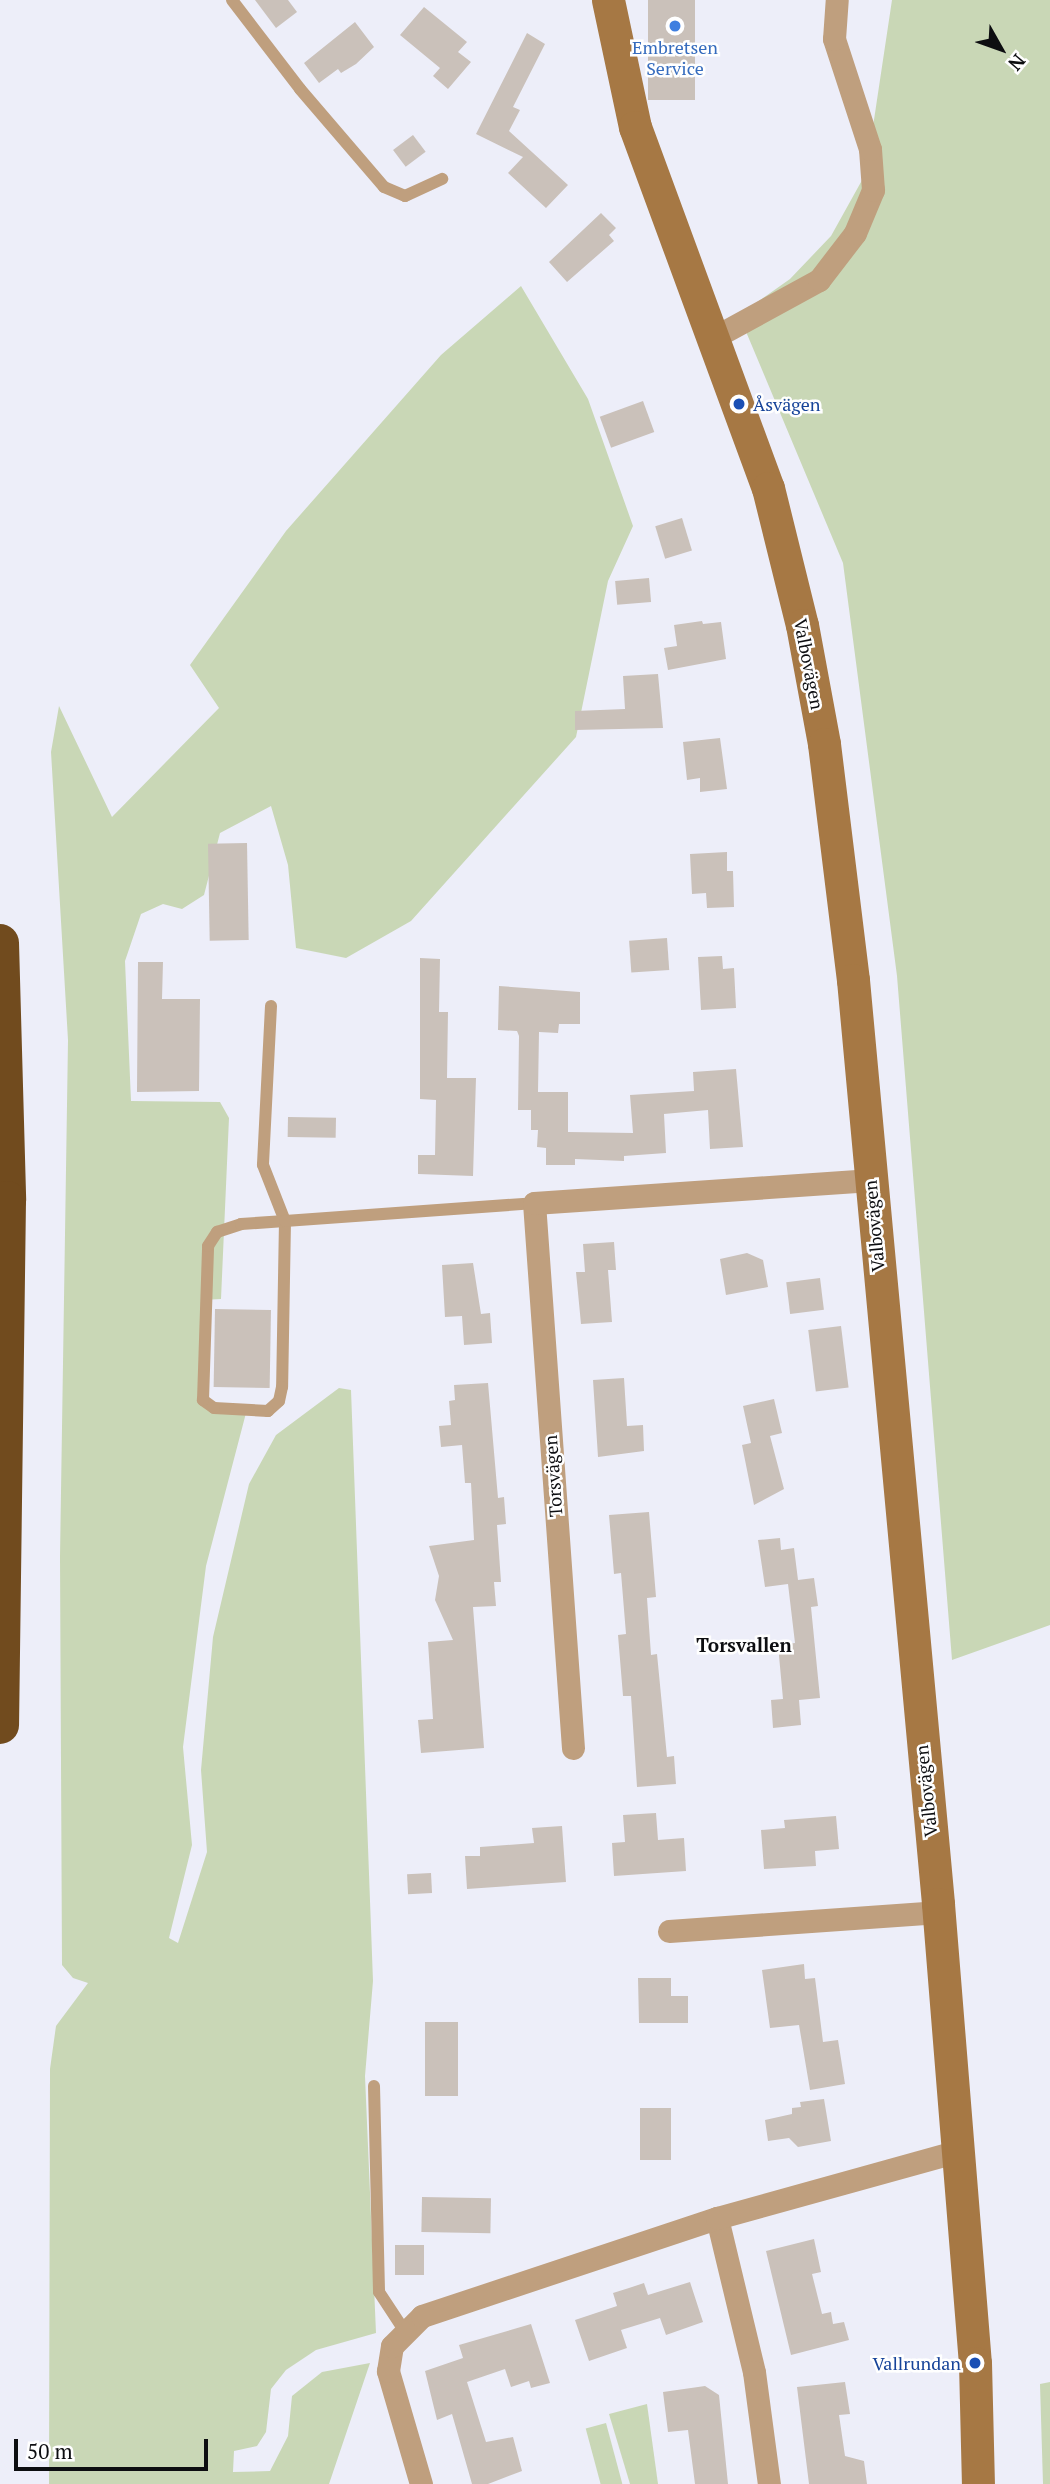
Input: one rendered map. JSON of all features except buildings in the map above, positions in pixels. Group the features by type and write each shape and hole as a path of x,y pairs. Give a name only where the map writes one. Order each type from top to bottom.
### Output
{"highway":[{"path":"0,943 7,1200 0,1725"}],"main road":[{"name":"Valbovägen","path":"608,0 635,127 768,488 813,680 843,883 939,1912 975,2363 978,2484"}],"street":[{"path":"713,338 819,280 855,233 873,190 870,149 834,39 837,0"},
{"path":"534,1203 871,1180"},
{"name":"Torsvägen","path":"534,1203 573,1748"},
{"path":"669,1931 939,1912"},
{"path":"421,2484 388,2371 392,2346 404,2330 422,2316 717,2218 958,2151"},
{"path":"717,2218 754,2372 769,2484"}],"lane":[{"path":"232,0 300,89 384,187 405,197 442,179"},
{"path":"271,1006 263,1165 285,1221 279,1401 268,1410 214,1408 203,1400 208,1246 217,1232 241,1224 285,1221 534,1203"},
{"path":"374,2086 379,2292 404,2330"}],"green space":[{"path":"892,0 1050,0 1050,1625 952,1660 897,976 843,563 739,315 790,279 831,236 866,173"},
{"path":"521,286 588,399 633,526 608,581 576,737 411,921 346,958 296,948 288,865 271,806 220,833 204,895 182,909 163,904 141,914 125,961 131,1101 220,1102 229,1118 221,1299 203,1300 203,1405 246,1413 206,1566 183,1747 192,1845 169,1938 178,1943 207,1852 201,1770 213,1637 249,1484 276,1435 339,1388 351,1390 373,1981 365,2076 376,2333 316,2350 286,2370 271,2389 266,2432 257,2446 234,2451 233,2472 270,2471 288,2436 292,2396 322,2372 370,2363 329,2484 49,2484 50,2069 56,2026 88,1983 73,1978 62,1965 60,1557 68,1040 51,752 59,706 112,817 219,708 190,665 286,531 441,355"},
{"path":"1050,2382 1050,2484 1043,2484 1040,2384"},
{"path":"647,2404 658,2484 630,2484 609,2414"},
{"path":"606,2423 622,2484 601,2484 586,2428"}],"place":[{"name":"Embretsen Service","path":"675,26"},
{"name":"Åsvägen","path":"739,404"},
{"name":"Vallrundan","path":"975,2363"}],"district":[{"name":"Torsvallen","path":"744,1645"}]}
